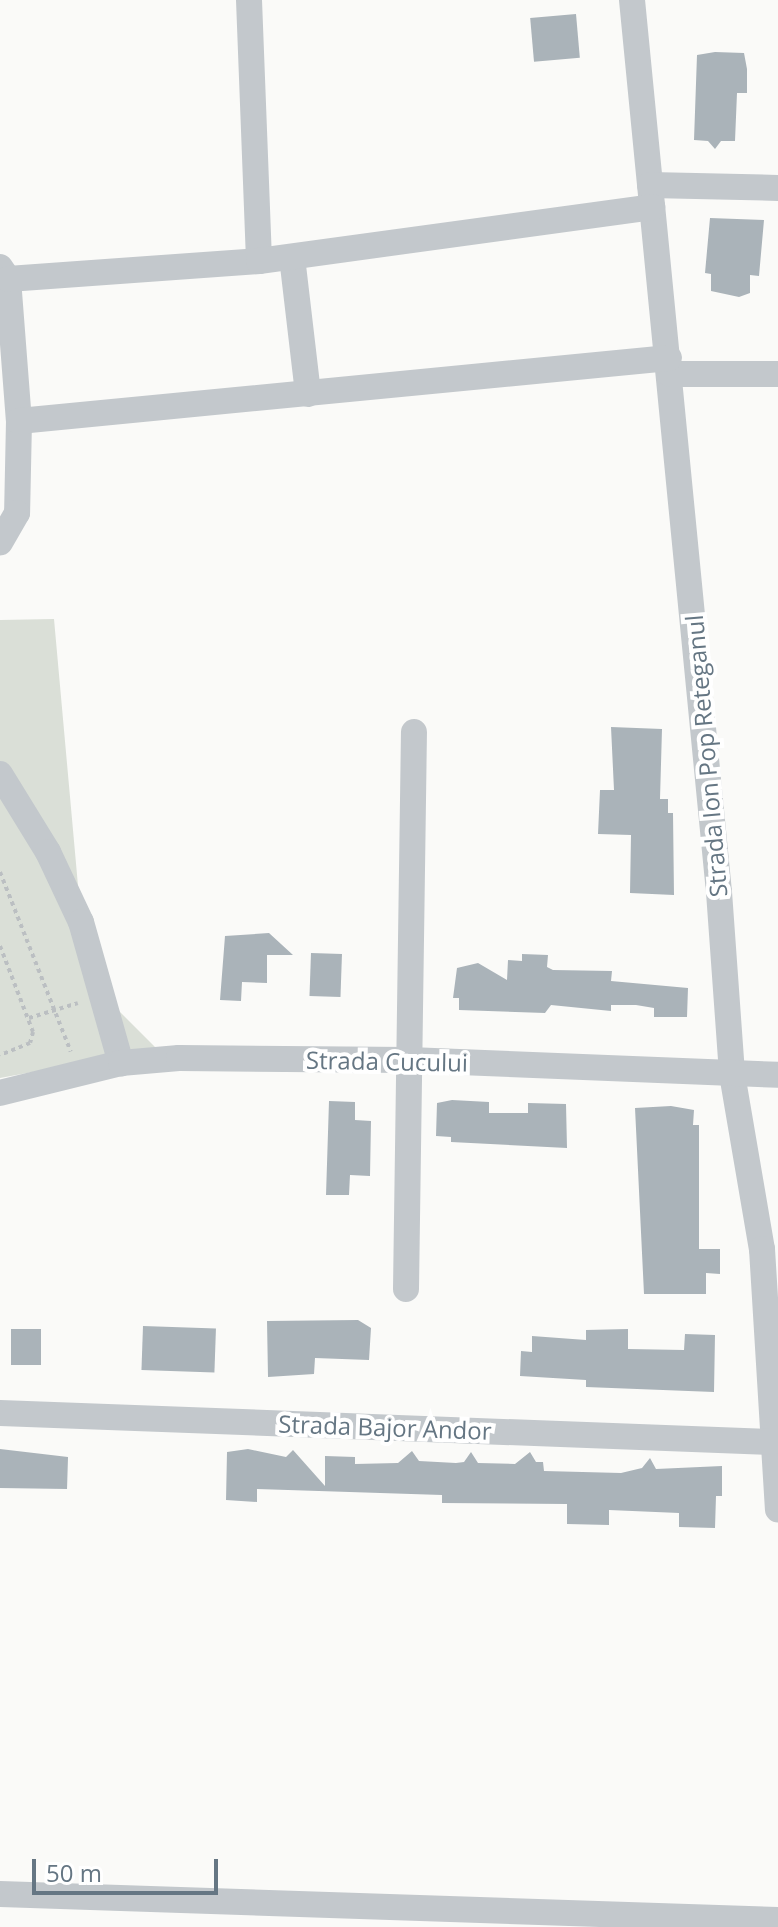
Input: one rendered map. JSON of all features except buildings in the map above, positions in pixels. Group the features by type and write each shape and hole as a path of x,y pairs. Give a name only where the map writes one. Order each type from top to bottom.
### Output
{"street":[{"path":"249,0 259,261"},
{"name":"Strada Ion Pop Reteganul","path":"632,0 669,366 732,1074 762,1249 771,1442 778,1510"},
{"path":"0,543 17,513 19,421 4,273 259,261 651,196 778,188"},
{"path":"292,257 308,394"},
{"path":"19,421 308,394 669,366 778,374"},
{"path":"406,1289 414,732"},
{"path":"0,774 48,852 81,922 121,1063"},
{"name":"Strada Cucului","path":"0,1093 121,1063 409,1060 778,1075"},
{"name":"Strada Bajor Andor","path":"0,1413 771,1442"},
{"path":"0,1894 778,1920"}],"path":[{"path":"0,872 58,1009 77,1072"},
{"path":"0,946 29,1018 30,1043 0,1055"},
{"path":"29,1018 104,997"}],"shaded area":[{"path":"54,619 82,930 109,1001 157,1049 0,1078 0,620"}]}
